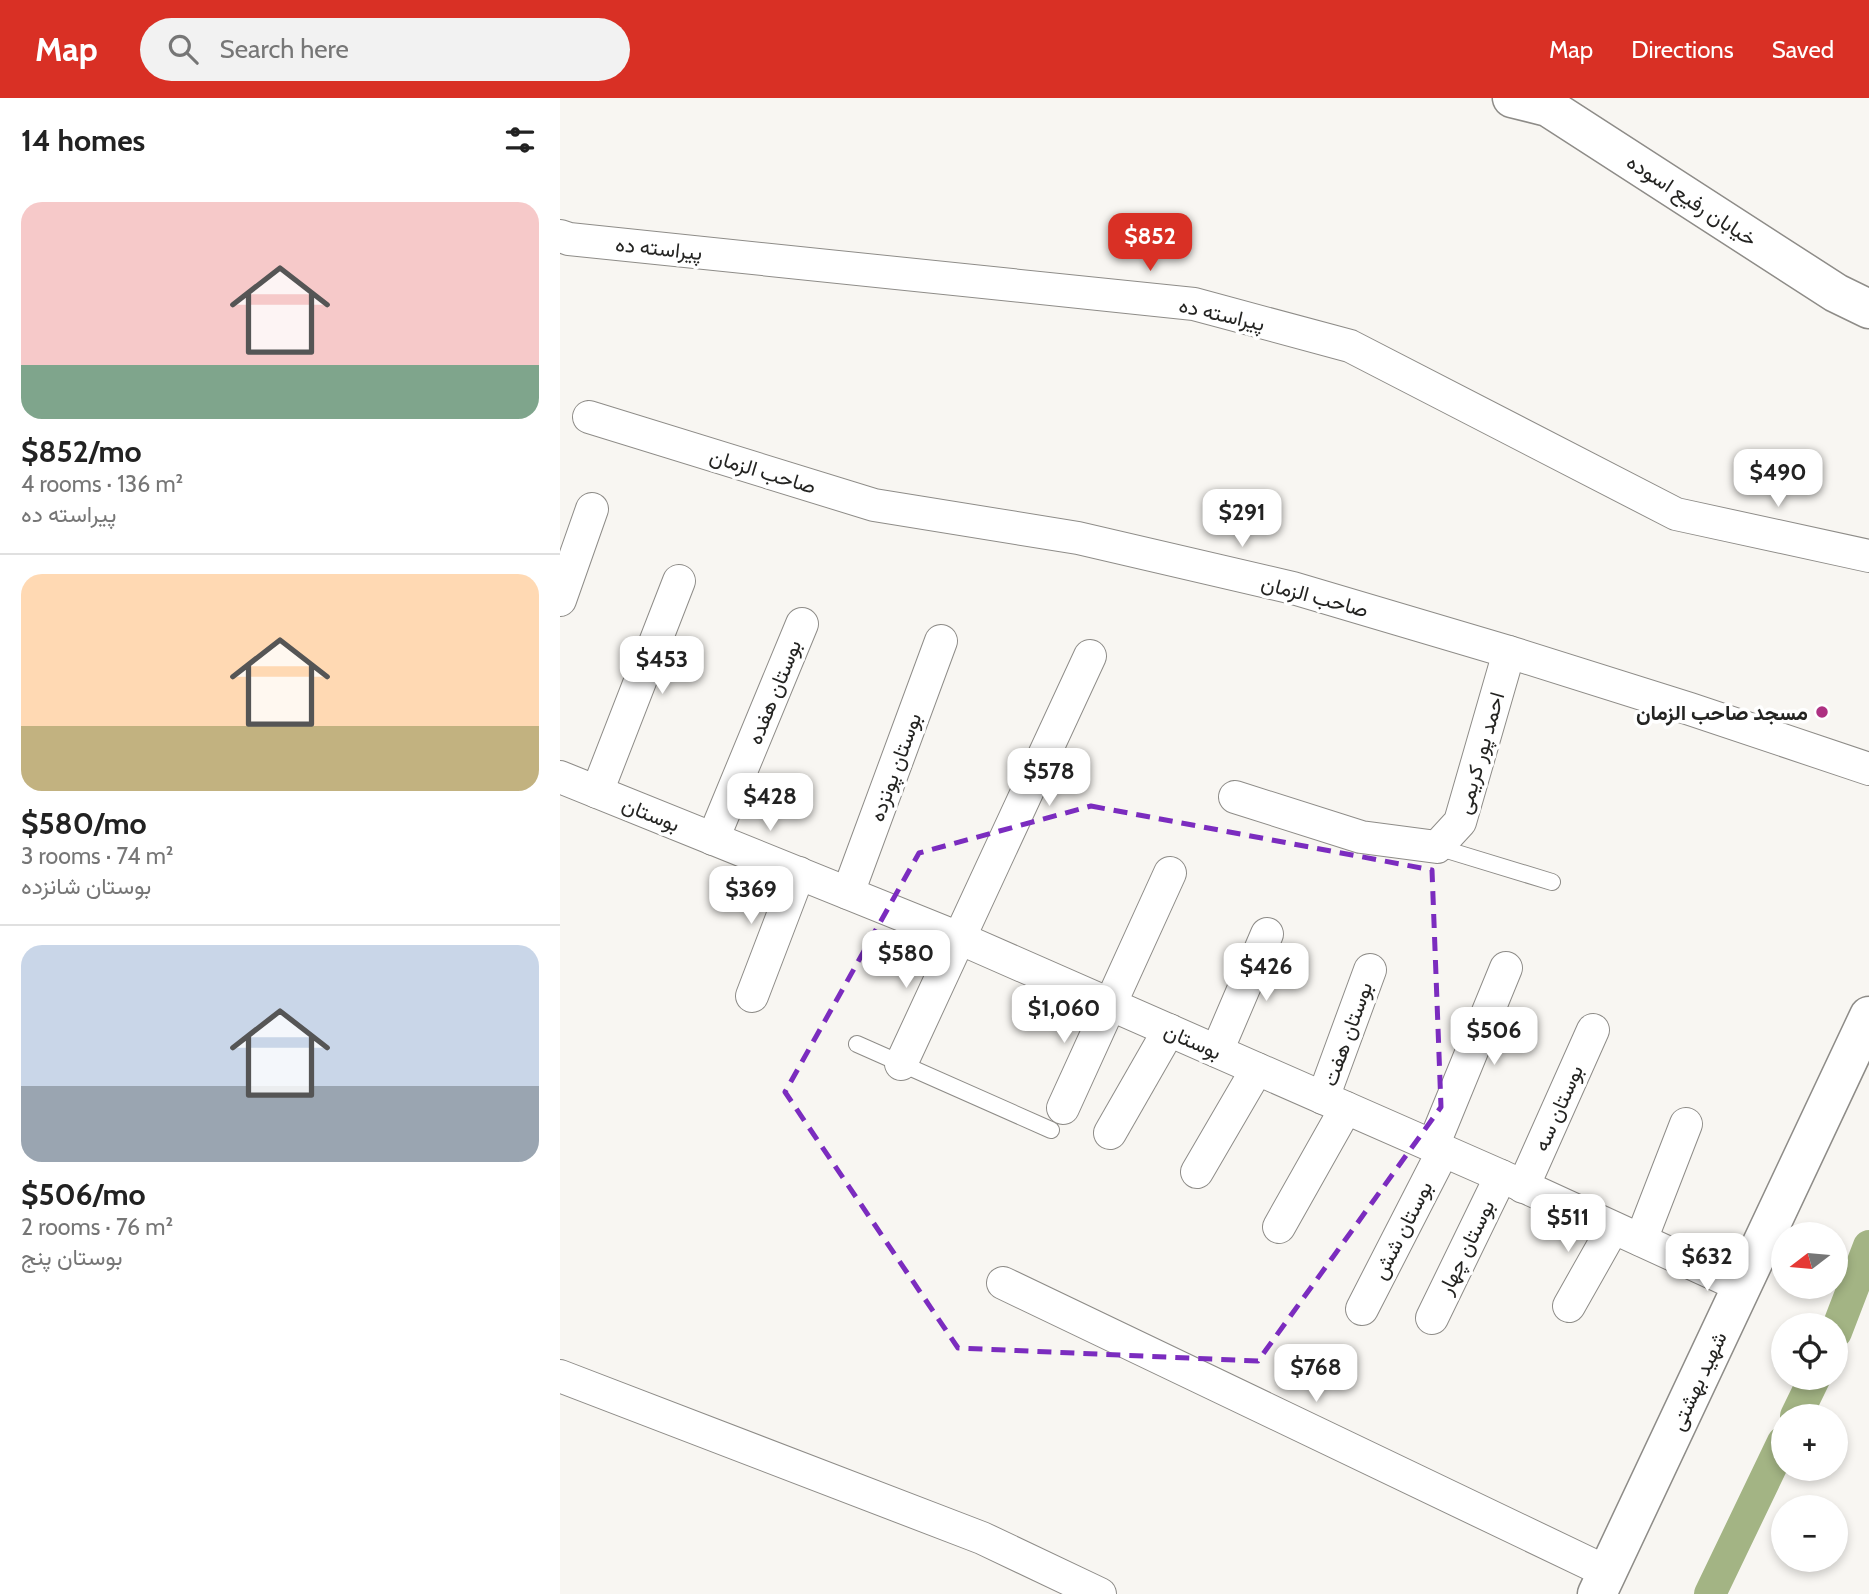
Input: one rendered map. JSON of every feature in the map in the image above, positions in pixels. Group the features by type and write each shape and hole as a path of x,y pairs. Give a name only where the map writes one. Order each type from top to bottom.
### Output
{"main road":[{"name":"خیابان رفیع اسوده","path":"1512,98 1548,107 1836,293 1869,309"},
{"name":"شهید بهشتی","path":"1602,1583 1869,1016"}],"street":[{"name":"پیراسته ده","path":"560,236 1194,304 1350,346 1676,514 1869,556"},
{"name":"صاحب الزمان","path":"589,417 874,505 1078,538 1293,588 1677,705 1869,769"},
{"path":"560,600 592,509"},
{"path":"597,792 679,581"},
{"name":"بوستان هفده","path":"713,839 802,624"},
{"name":"بوستان پونزده","path":"848,893 941,641"},
{"name":"احمد پور کریمی","path":"1437,847 1460,822 1508,652"},
{"path":"901,1064 1090,656"},
{"name":"بوستان","path":"560,777 959,938 1438,1148 1743,1287"},
{"path":"1235,797 1361,836 1437,847"},
{"path":"752,996 799,873"},
{"path":"1057,1119 1112,1005 1170,873"},
{"path":"1217,1051 1267,934"},
{"name":"بوستان شش","path":"1362,1309 1438,1148 1506,968"},
{"name":"بوستان هفت","path":"1279,1227 1334,1103 1370,970"},
{"path":"1110,1133 1169,1030"},
{"name":"بوستان سه","path":"1512,1181 1594,1030"},
{"path":"1197,1172 1257,1069"},
{"path":"1569,1306 1627,1234 1686,1124"},
{"name":"بوستان چهار","path":"1432,1318 1512,1181"},
{"path":"1003,1283 1602,1583"},
{"path":"560,1377 982,1538 1100,1594"}],"lane":[{"path":"1437,847 1552,883"},
{"path":"857,1044 901,1064 1057,1119"}],"highlighted area":[{"path":"1091,806 1432,870 1441,1107 1258,1361 958,1348 785,1092 919,853"}],"waterway":[{"path":"1843,1313 1869,1246"},
{"path":"1802,1404 1809,1390"},
{"path":"1710,1594 1771,1467"}],"place":[{"name":"مسجد صاحب الزمان","path":"1822,712"}]}
